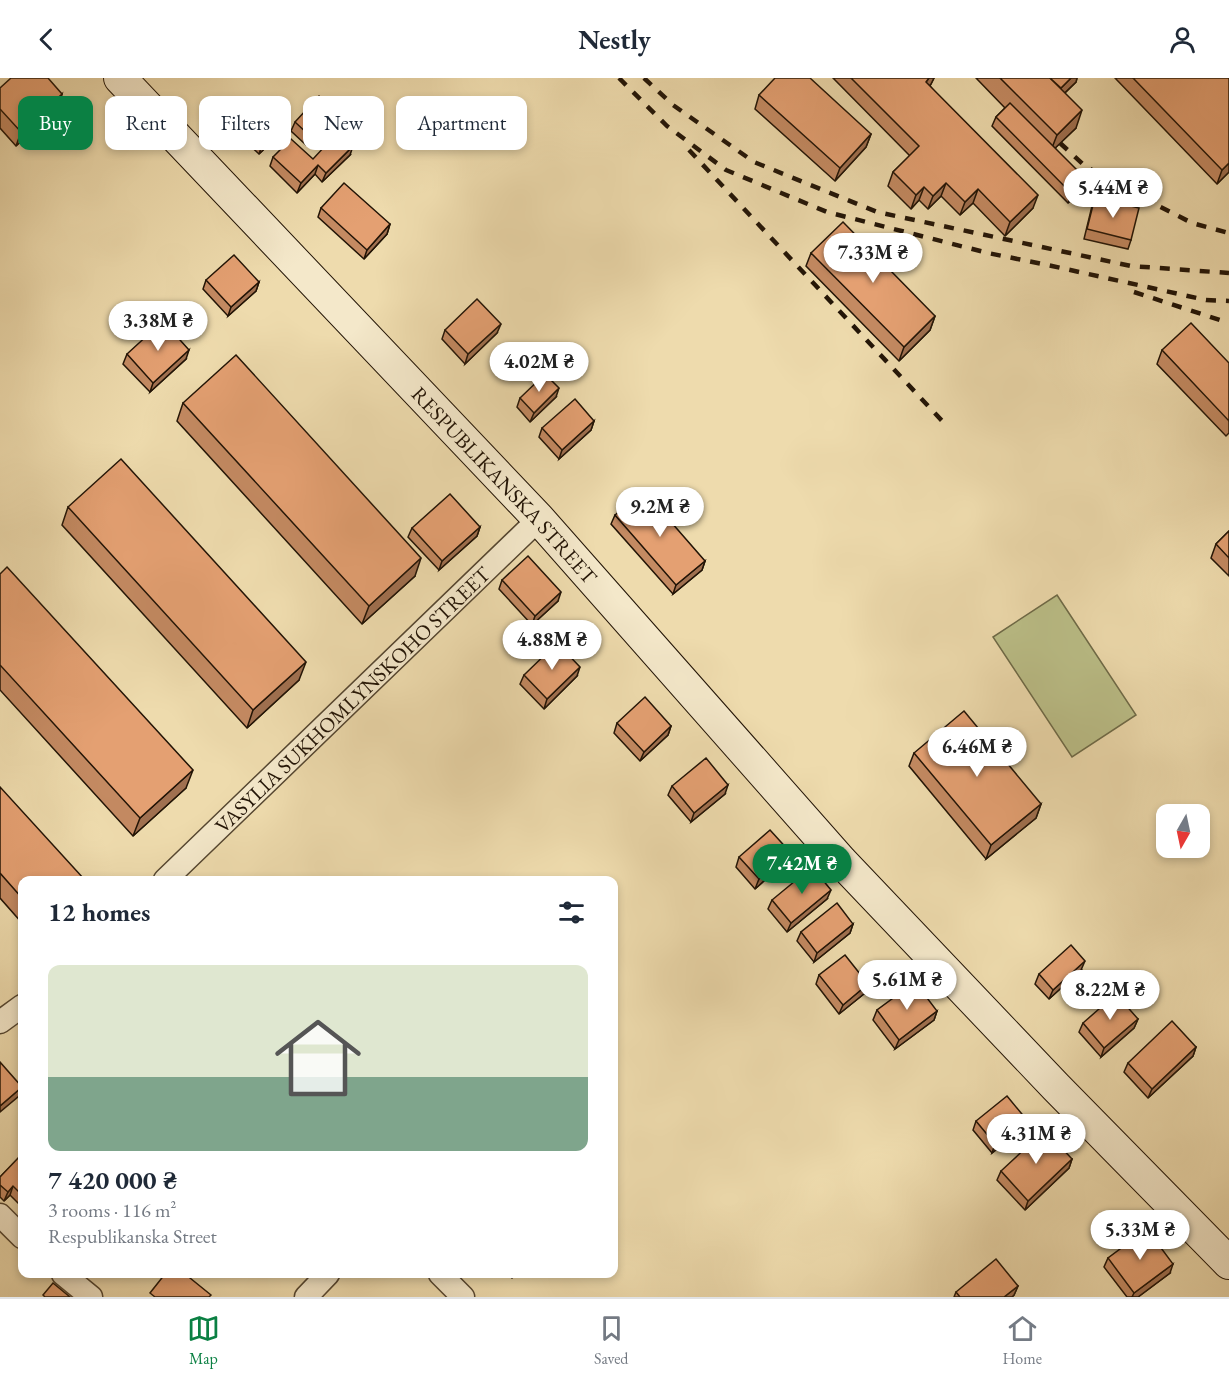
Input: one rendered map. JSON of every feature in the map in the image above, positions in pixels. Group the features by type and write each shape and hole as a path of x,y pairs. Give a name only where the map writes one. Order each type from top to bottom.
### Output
{"main road":[{"name":"RESPUBLIKANSKA STREET","path":"120,78 539,519 841,861 1064,1095 1229,1263"}],"street":[{"name":"VASYLIA SUKHOMLYNSKOHO STREET","path":"169,876 539,519"},
{"path":"0,1022 18,1009"},
{"path":"0,1215 18,1234"},
{"path":"68,1278 91,1297"},
{"path":"306,1297 324,1278"},
{"path":"444,1278 464,1297"}],"green space":[{"path":"1057,595 1136,715 1072,757 993,637"}],"building":[{"path":"11,78 48,78 62,94 60,96 18,96 18,129 0,109 0,88"},
{"path":"775,78 810,78 871,134 840,168 759,95"},
{"path":"851,78 929,78 926,82 1038,195 1010,222 978,189 965,202 946,183 933,196 924,187 916,195 893,172 919,146"},
{"path":"1000,78 1050,78 1082,110 1057,135"},
{"path":"1050,78 1071,78 1061,88"},
{"path":"1133,78 1229,78 1229,163 1222,170"},
{"path":"1010,103 1086,179 1072,194 996,117"},
{"path":"303,113 303,129 295,122"},
{"path":"291,139 313,159 321,150 349,150 326,173 318,165 301,183 273,157 280,150 291,150"},
{"path":"344,183 390,224 367,250 321,208"},
{"path":"1095,197 1139,208 1131,240 1087,229"},
{"path":"843,222 935,316 904,347 811,253"},
{"path":"234,255 259,282 231,307 206,280"},
{"path":"477,299 501,324 468,354 445,330"},
{"path":"163,321 189,350 153,383 127,354"},
{"path":"1191,323 1229,363 1229,421 1162,350"},
{"path":"236,355 421,558 369,606 183,403"},
{"path":"545,374 559,388 534,413 520,398"},
{"path":"575,399 594,421 562,450 542,428"},
{"path":"121,459 306,662 253,710 68,507"},
{"path":"644,491 705,561 676,585 615,515"},
{"path":"450,494 480,527 442,561 412,528"},
{"path":"1229,531 1229,558 1216,544"},
{"path":"528,556 561,592 535,616 502,580"},
{"path":"7,567 193,770 140,818 0,665 0,574"},
{"path":"557,643 580,667 547,699 524,675"},
{"path":"645,697 671,726 644,752 617,723"},
{"path":"964,711 1041,804 991,845 914,753"},
{"path":"706,758 728,785 694,813 672,786"},
{"path":"0,787 81,876 18,876 18,893 0,873"},
{"path":"770,830 790,852 759,879 739,857"},
{"path":"812,867 831,890 791,923 772,900"},
{"path":"837,903 853,924 817,953 801,932"},
{"path":"1071,945 1085,961 1053,990 1039,974"},
{"path":"845,955 868,984 843,1005 819,975"},
{"path":"915,982 937,1011 899,1040 877,1010"},
{"path":"1116,994 1138,1019 1104,1048 1083,1023"},
{"path":"1172,1021 1196,1047 1152,1089 1128,1063"},
{"path":"0,1062 18,1082 18,1090 0,1106"},
{"path":"1007,1096 1026,1119 995,1144 976,1121"},
{"path":"1045,1130 1072,1159 1028,1201 1001,1171"},
{"path":"18,1158 18,1191 13,1186 8,1192 0,1185 0,1177"},
{"path":"1147,1229 1173,1264 1134,1293 1108,1258"},
{"path":"996,1259 1018,1286 1004,1297 960,1297 956,1292"},
{"path":"162,1278 190,1278 211,1295 209,1297 155,1297 150,1293"},
{"path":"53,1283 70,1297 45,1297 43,1295"}],"railway":[{"path":"619,78 667,126 726,170 827,212 988,253 1206,300 1229,301"},
{"path":"644,78 673,105 754,162 877,212 1131,266 1229,273"},
{"path":"1060,143 1085,166 1127,190 1192,223 1229,233"},
{"path":"689,150 945,424"},
{"path":"1134,292 1229,323"}]}
